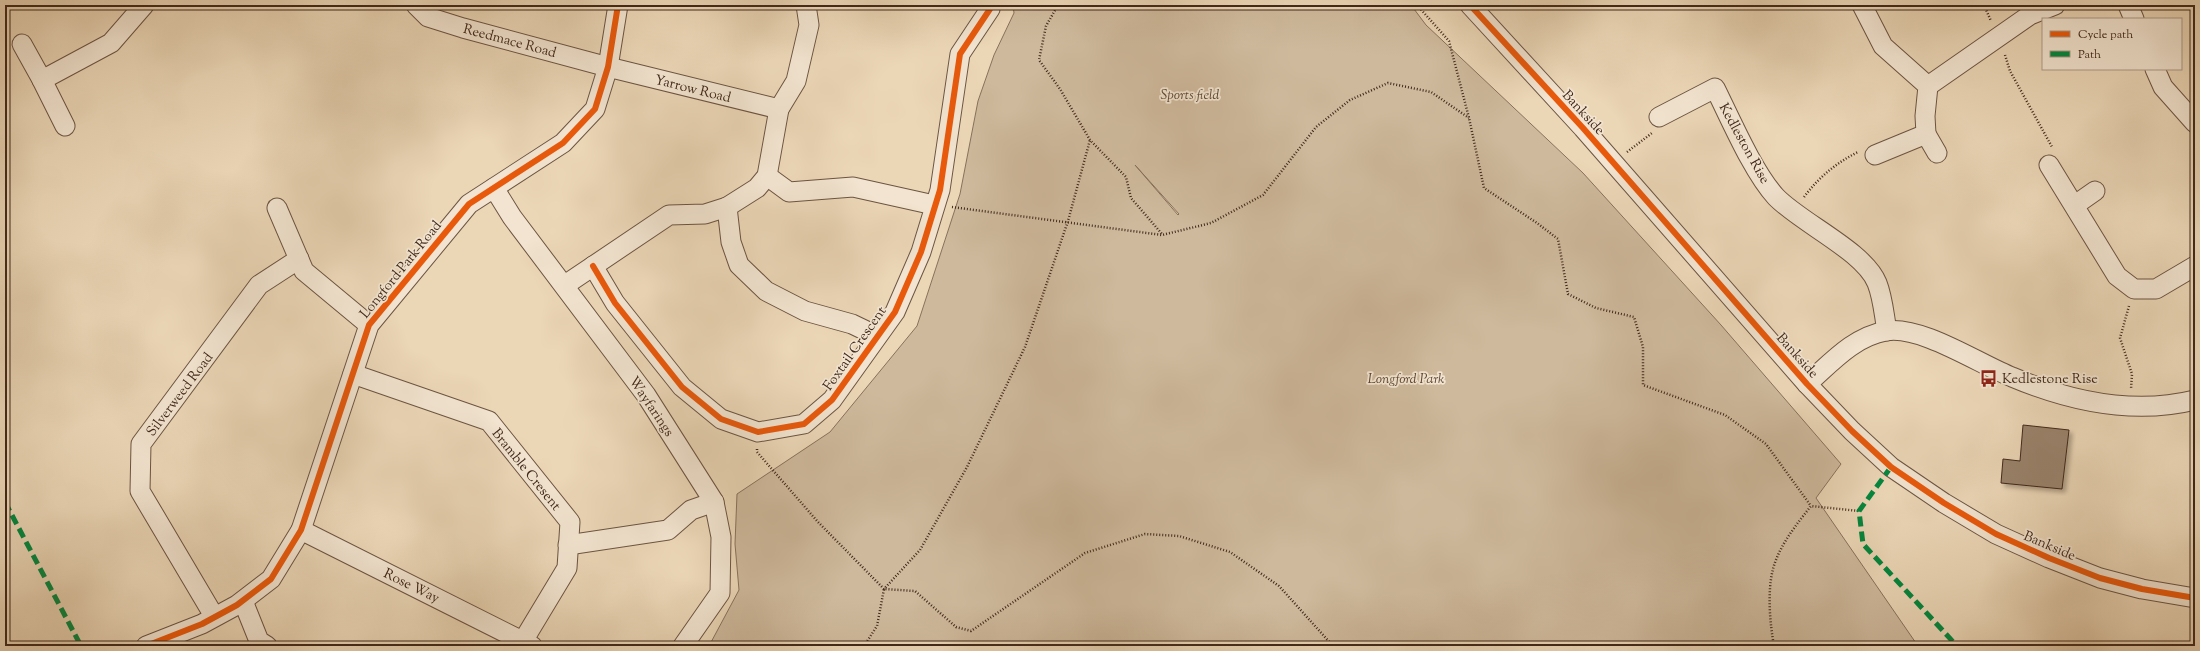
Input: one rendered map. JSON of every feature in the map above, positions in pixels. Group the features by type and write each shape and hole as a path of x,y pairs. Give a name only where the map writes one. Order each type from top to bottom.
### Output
{"street":[{"path":"42,80 111,43 144,5"},
{"name":"Reedmace Road","path":"416,5 428,17 608,67"},
{"name":"Longford Park Road","path":"146,646 202,624 243,601 271,579 301,530 369,325 469,204 563,143 595,109 608,67 618,5"},
{"path":"565,285 669,215 705,214 727,207 757,188 767,176 779,108 796,82 809,25 806,5"},
{"name":"Foxtail Crescent","path":"593,266 616,303 682,388 721,419 758,432 804,424 832,400 895,312 921,252 934,205 940,190 960,54 990,9 988,5"},
{"name":"Bankside","path":"1470,5 1613,163 1807,384 1852,431 1891,467 1944,503 1996,534 2049,558 2100,578 2142,589 2195,598"},
{"path":"1862,5 1883,46 1928,86"},
{"path":"1936,153 1926,134 1925,116 1928,86 2030,15 2055,5"},
{"path":"2128,5 2134,18"},
{"path":"22,44 65,126"},
{"name":"Yarrow Road","path":"608,67 779,108"},
{"path":"2155,70 2163,87 2195,123"},
{"name":"Kedleston Rise","path":"1659,117 1715,88 1763,180 1776,196 1793,212 1849,251 1870,272 1877,282 1887,331"},
{"path":"1875,155 1926,134"},
{"path":"2049,165 2075,205 2117,276 2134,289 2156,289 2195,266"},
{"path":"767,176 789,192 853,187 934,205"},
{"name":"Wayfarings","path":"494,188 512,217 565,285 646,394 714,502"},
{"path":"2075,205 2095,191"},
{"path":"727,207 731,242 739,265 766,291 805,311 852,324 877,336"},
{"path":"278,208 304,271 369,325"},
{"name":"Silverweed Road","path":"214,616 140,491 141,444 259,285 299,259"},
{"path":"1807,384 1848,348 1866,337 1887,331 1908,331 1928,338 2012,377 2064,396 2106,404 2131,405 2175,405 2195,400"},
{"name":"Bramble Cresent","path":"353,374 489,421 570,522 567,568 525,644"},
{"path":"568,545 668,530 691,510 714,502 721,537 720,593 683,646"},
{"name":"Rose Way","path":"301,530 525,644"},
{"path":"243,601 259,640 267,646"}],"path":[{"path":"1058,5 1046,26 1039,60 1060,89 1090,140 1126,177 1131,198 1162,235"},
{"path":"1417,5 1449,41 1469,118 1484,188 1537,223 1558,239 1568,294 1596,308 1634,317 1643,347 1643,386 1725,415 1766,444 1811,506 1859,512"},
{"path":"1984,5 1999,37 2010,71 2052,148 2042,154 2049,165"},
{"path":"934,205 1068,221 1162,235 1211,223 1264,195 1316,127 1350,100 1388,83 1431,92 1469,118"},
{"path":"1613,163 1660,127 1659,117"},
{"path":"864,646 877,626 884,589 920,550 967,467 1025,347 1068,221 1090,140"},
{"path":"1793,212 1812,186 1842,160 1866,148 1875,155"},
{"path":"2131,405 2132,374 2120,338 2134,289"},
{"path":"758,432 757,452 818,522 884,589 915,591 956,627 971,631 1085,553 1145,534 1180,536 1230,552 1279,586 1333,646"},
{"path":"1774,646 1769,621 1773,570 1789,534 1811,506"}],"green space":[{"name":"Longford Park","path":"1013,5 1411,5 1426,25 1583,173 1721,325 1841,464 1816,498 1918,646 709,646 739,590 735,544 737,494 830,432 917,326 960,194 978,101 994,55 1014,13","holes":["1135,165 1179,214 1178,215"]}],"building":[{"path":"2023,425 2069,430 2062,489 2001,483 2003,459 2020,461"}],"marked path":[{"path":"1891,467 1859,511 1863,544 1957,646"},
{"path":"5,502 81,646"}],"cycle path":[{"path":"146,646 202,624 237,605 271,579 301,530 369,325 469,204 563,143 595,109 608,67 618,5"},
{"path":"593,266 615,303 682,387 721,419 758,432 804,424 832,400 895,312 921,252 940,190 960,54 990,9 988,5"},
{"path":"1470,5 1583,128 1807,384 1852,431 1891,467 1944,503 1996,534 2049,558 2100,578 2142,589 2195,598"}],"place":[{"name":"Kedlestone Rise","path":"1989,378"}],"park label":[{"name":"Sports field","path":"1190,94"}]}
